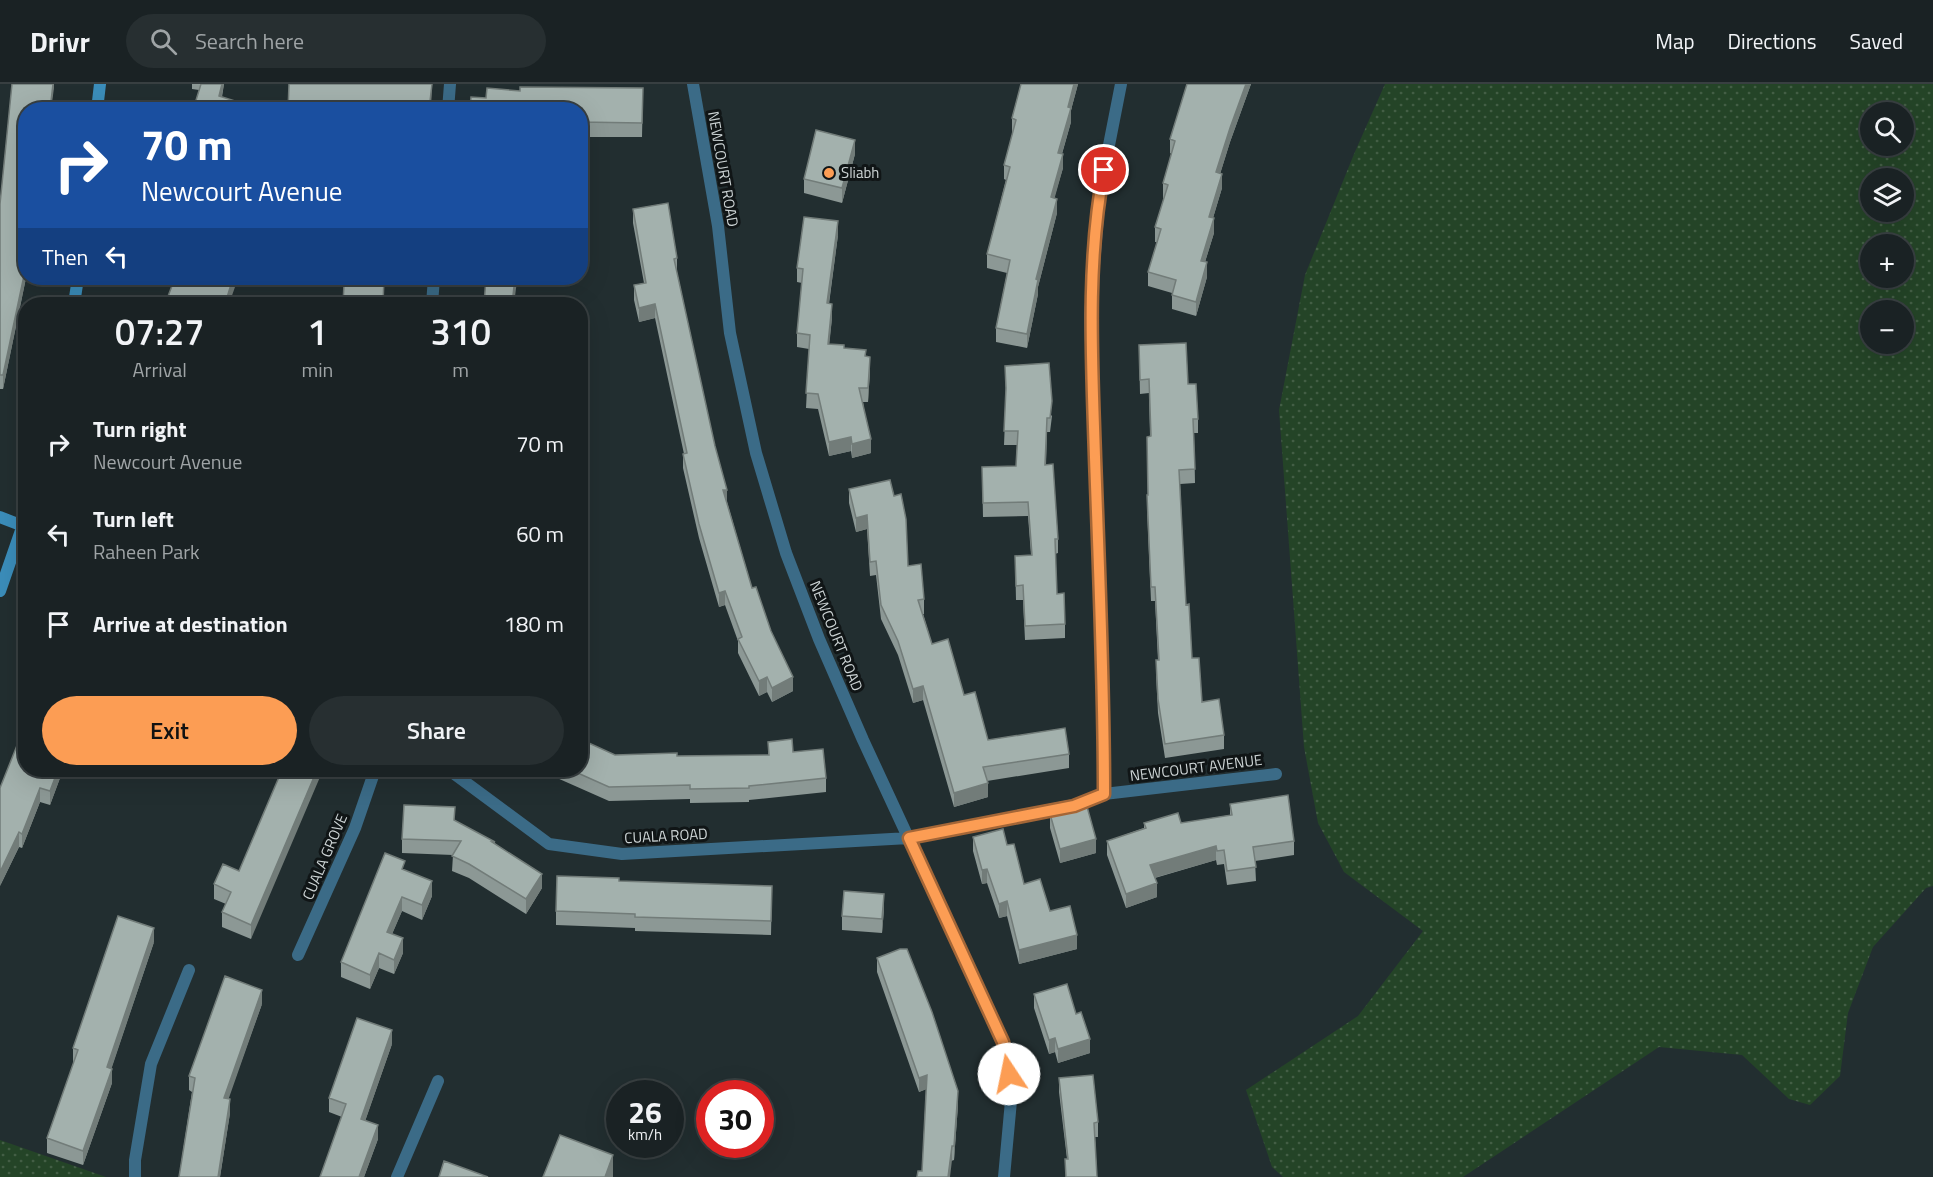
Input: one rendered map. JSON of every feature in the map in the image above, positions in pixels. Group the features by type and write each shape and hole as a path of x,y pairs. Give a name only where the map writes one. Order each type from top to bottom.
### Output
{"main road":[{"path":"98,102 100,84"},
{"path":"0,517 18,521"},
{"path":"0,591 18,542"}],"street":[{"path":"449,102 450,84"},
{"name":"NEWCOURT ROAD","path":"693,84 718,226 730,333 756,453 786,553 819,639 1003,1042 1012,1090 1004,1177"},
{"path":"1104,794 1103,686 1090,315 1100,191 1121,84"},
{"name":"NEWCOURT AVENUE","path":"909,838 1074,806 1104,794 1276,774"},
{"name":"CUALA GROVE","path":"298,955 355,828 373,777"},
{"name":"CUALA ROAD","path":"458,777 549,844 622,854 909,838"},
{"path":"135,1177 135,1160 151,1064 189,970"},
{"path":"397,1177 438,1081"}],"green space":[{"path":"1385,84 1933,84 1933,886 1926,888 1873,947 1848,1013 1840,1076 1810,1105 1789,1099 1742,1055 1659,1047 1463,1177 1283,1177 1272,1167 1246,1090 1358,1016 1423,931 1344,872 1318,823 1304,747 1279,410 1305,275"},
{"path":"0,1140 106,1177 0,1177"}],"building":[{"path":"12,84 53,84 51,102 18,102 18,285 22,285 3,375 0,375 0,204"},
{"path":"201,84 222,84 219,96 235,101 235,102 195,102"},
{"path":"289,84 432,84 430,102 288,102"},
{"path":"1021,84 1074,84 1068,107 1071,108 1058,153 1063,154 1051,197 1057,199 1036,279 1038,280 1027,334 996,328 1010,260 987,254 1010,167 1004,165 1016,120 1012,118"},
{"path":"1187,84 1246,84 1216,172 1222,174 1209,217 1214,218 1201,261 1207,262 1196,302 1172,295 1176,280 1148,272 1161,229 1155,227 1168,185 1163,183 1175,141 1170,139"},
{"path":"520,87 643,88 642,123 588,122 588,102 471,102 471,97 486,98 487,88 520,91"},
{"name":"Sliabh","path":"816,130 855,140 842,188 804,179"},
{"path":"668,203 677,258 674,259 715,446 727,490 723,490 752,588 756,587 771,631 793,677 772,688 767,677 759,681 738,639 742,637 725,591 719,593 699,524 683,454 687,453 655,304 639,308 634,285 646,283 633,209"},
{"path":"804,217 838,221 827,303 832,304 828,344 866,350 865,356 870,357 868,388 859,388 871,439 852,444 851,437 829,442 818,394 806,393 810,335 797,333 803,269 797,268"},
{"path":"172,285 231,285 227,297 168,297"},
{"path":"344,285 384,285 383,297 343,297"},
{"path":"485,285 514,285 513,297 485,297"},
{"path":"1186,343 1188,384 1196,384 1198,419 1193,419 1195,469 1179,470 1186,605 1189,604 1192,658 1199,658 1202,702 1219,699 1224,735 1165,744 1158,699 1156,660 1159,660 1155,587 1151,587 1147,495 1147,437 1151,436 1149,379 1140,380 1139,345"},
{"path":"1049,363 1052,401 1050,418 1047,418 1045,465 1053,464 1058,539 1055,539 1057,594 1064,593 1065,624 1025,626 1023,585 1016,586 1015,556 1032,555 1028,502 983,503 982,467 1016,466 1018,431 1004,431 1005,366"},
{"path":"890,480 894,496 901,494 906,519 908,566 921,564 924,599 918,600 932,644 948,639 964,695 975,692 988,740 1065,728 1069,754 983,767 988,783 954,793 923,686 913,689 898,641 881,605 876,561 870,562 867,515 856,518 849,489"},
{"path":"792,739 793,752 823,749 826,778 749,786 749,788 690,789 690,785 609,787 587,777 588,743 615,755 677,753 677,756 769,755 768,742"},
{"path":"18,743 18,777 55,777 50,791 40,788 22,834 19,832 0,872 0,788"},
{"path":"279,777 314,777 251,925 222,912 231,892 214,884 223,864 239,871"},
{"path":"1288,795 1294,841 1253,847 1256,867 1227,871 1224,850 1217,851 1216,846 1150,865 1157,883 1126,894 1107,841 1146,828 1144,823 1178,813 1181,823 1232,815 1230,804"},
{"path":"1086,803 1096,839 1060,849 1050,814"},
{"path":"404,805 455,807 454,820 495,842 492,842 542,874 526,899 452,856 461,841 402,839"},
{"path":"1003,829 1007,845 1014,844 1024,884 1040,879 1050,911 1070,906 1077,935 1019,950 1007,901 999,904 987,869 982,870 973,837"},
{"path":"385,853 405,861 402,869 432,881 422,905 402,897 387,932 403,938 394,960 379,953 370,975 341,962"},
{"path":"557,876 619,878 619,881 772,886 771,921 635,917 635,914 556,911"},
{"path":"844,891 884,894 882,919 842,916"},
{"path":"118,916 154,928 107,1067 112,1069 83,1151 47,1138 78,1050 73,1048"},
{"path":"900,949 907,949 932,1012 958,1091 954,1146 952,1146 948,1177 917,1177 918,1171 922,1171 927,1075 919,1078 877,958"},
{"path":"225,976 262,990 224,1098 230,1099 218,1177 179,1177 195,1078 189,1076"},
{"path":"1067,984 1076,1014 1081,1012 1090,1039 1058,1049 1055,1038 1049,1040 1034,994"},
{"path":"357,1018 392,1030 361,1119 378,1125 359,1177 320,1177 346,1104 329,1098"},
{"path":"1093,1075 1098,1122 1094,1123 1097,1177 1066,1177 1065,1159 1068,1159 1059,1078"},
{"path":"560,1135 606,1152 606,1158 612,1158 605,1177 543,1177"},
{"path":"444,1161 488,1177 439,1177"}],"place":[{"name":"Sliabh","path":"829,173"}],"route":[{"path":"1009,1074 1003,1042 909,838 1074,806 1104,794 1103,698 1090,315 1100,191 1104,170"}]}
